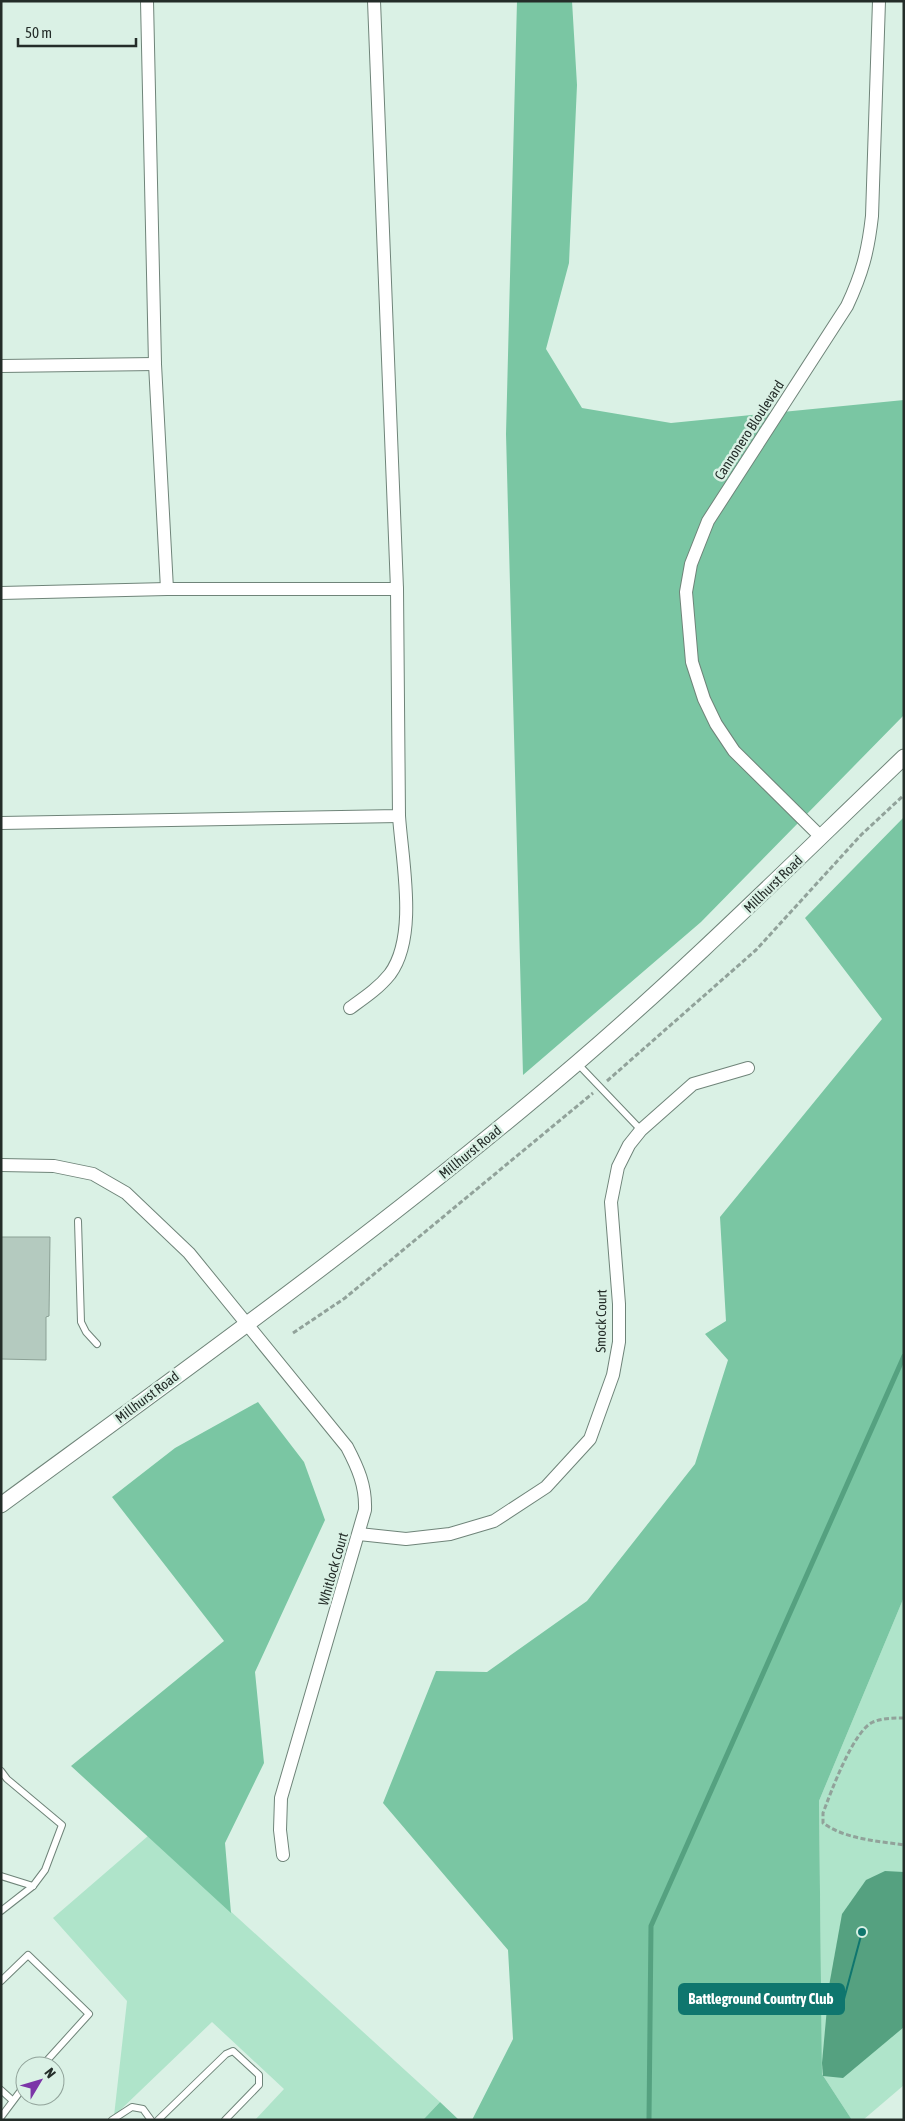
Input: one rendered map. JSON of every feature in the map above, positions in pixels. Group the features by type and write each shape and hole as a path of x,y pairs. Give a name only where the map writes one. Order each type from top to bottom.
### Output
{"street":[{"path":"148,1 155,364 167,590"},
{"path":"350,1008 377,988 391,972 402,951 406,907 399,816 397,590 374,1"},
{"name":"Cannonero Bloulevard","path":"821,837 734,751 716,724 704,699 692,662 686,592 691,564 708,521 847,306 862,274 872,216 878,1"},
{"path":"1,366 155,364"},
{"path":"1,593 167,590 397,590"},
{"name":"Millhurst Road","path":"1,1506 311,1277 405,1204 577,1063 676,975 904,757"},
{"path":"1,823 399,816"},
{"name":"Smock Court","path":"359,1534 406,1538 450,1534 494,1521 546,1487 590,1439 613,1375 619,1342 612,1202 618,1167 629,1145 641,1130 693,1084 748,1068"},
{"name":"Whitlock Court","path":"1,1166 54,1166 93,1174 126,1193 189,1253 248,1322 347,1447 358,1466 366,1492 365,1510 281,1798 280,1830 283,1855"}],"lane":[{"path":"577,1063 641,1130"},
{"path":"78,1221 82,1322 86,1332 97,1344"},
{"path":"1,1771 7,1779 62,1825 45,1870 33,1887 1,1911"},
{"path":"1,1876 33,1887"},
{"path":"1,1980 28,1955 89,2014 51,2056"},
{"path":"158,2120 226,2054 233,2051 259,2075 259,2085 225,2120"},
{"path":"1,2090 12,2100"},
{"path":"1,2117 15,2097"},
{"path":"112,2120 132,2107 143,2109 151,2120"}],"path":[{"path":"293,1333 345,1298 600,1087 756,950 860,836 904,795"},
{"path":"904,1718 883,1719 871,1722 865,1728 856,1740 822,1813 823,1823 833,1830 872,1841 904,1845"}],"shaded area":[{"path":"517,1 572,1 577,85 569,263 546,349 582,408 671,423 904,400 904,715 701,922 523,1075 506,434"},
{"path":"904,817 904,1597 819,1801 822,2074 852,2120 472,2120 513,2039 508,1950 383,1803 436,1671 487,1672 587,1601 695,1464 728,1360 705,1334 726,1321 720,1217 882,1019 805,918"},
{"path":"258,1402 304,1462 325,1520 255,1672 264,1763 225,1843 231,1913 71,1766 224,1641 112,1497 175,1448"},
{"path":"904,1597 904,2085 863,2120 852,2120 822,2074 819,1801"},
{"path":"148,1836 440,2102 423,2120 255,2120 284,2089 212,2022 114,2116 127,2001 53,1918"},
{"path":"885,1871 904,1872 904,2027 843,2078 823,2076 822,2063 829,1986 842,1914 866,1880"},
{"path":"440,2102 459,2120 423,2120"}],"building":[{"path":"1,1237 50,1237 49,1316 46,1317 46,1360 1,1359"}],"waterway":[{"path":"649,2120 651,1926 904,1356"}],"place":[{"name":"Battleground Country Club","path":"862,1932"}]}
